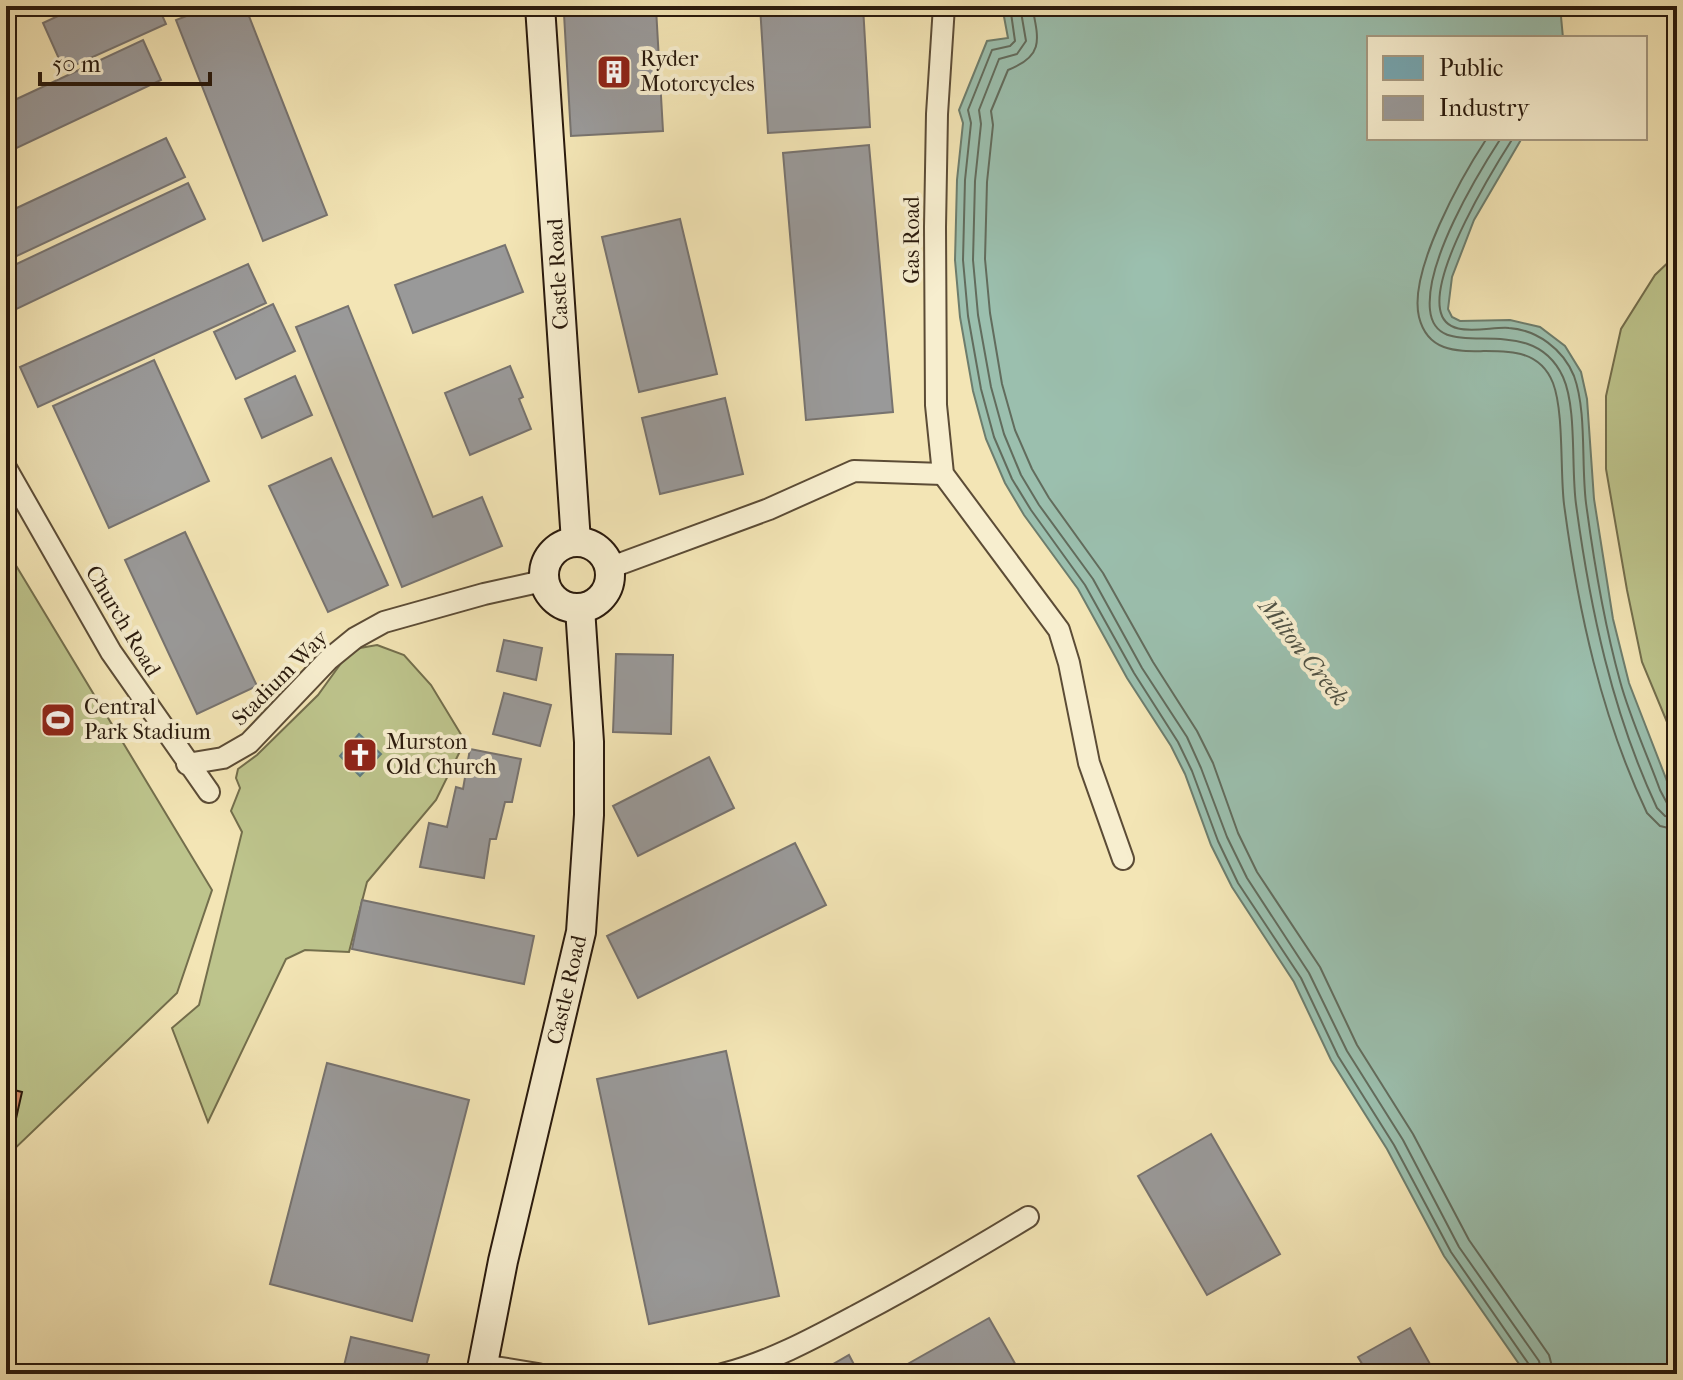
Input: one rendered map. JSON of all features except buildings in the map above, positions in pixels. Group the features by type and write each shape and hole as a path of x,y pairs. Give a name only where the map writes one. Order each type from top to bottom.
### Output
{"main road":[{"name":"Castle Road","path":"540,6 576,542"},
{"path":"576,542 594,546 601,552 609,568 610,579 600,599 580,608 558,602 550,595 543,581 550,555 566,543 576,542"},
{"name":"Castle Road","path":"482,1369 503,1261 581,932 589,815 589,742 580,608"}],"street":[{"name":"Gas Road","path":"943,474 936,405 935,227 937,114 944,6"},
{"name":"Church Road","path":"6,468 111,652 209,792"},
{"path":"609,568 769,509 854,471 943,474 1059,630 1069,663 1089,763 1123,859"},
{"name":"Stadium Way","path":"187,764 223,758 249,743 328,660 355,638 384,622 543,581"},
{"path":"723,1374 751,1367 818,1335 958,1260 1028,1217"},
{"name":"Castle Road","path":"482,1369 538,1374"}],"green space":[{"path":"1677,254 1677,746 1642,662 1627,590 1606,469 1606,396 1621,329 1655,275"},
{"name":"Central Park Stadium","path":"6,549 212,890 177,993 6,1157"},
{"path":"377,645 404,655 431,685 465,741 436,800 367,882 349,952 305,950 286,959 208,1122 172,1028 199,1005 242,832 231,811 240,788 236,778 238,769 257,755 318,695 347,655 360,648"}],"water":[{"name":"Milton Creek","path":"1002,6 1560,6 1563,36 1367,36 1367,140 1521,140 1474,220 1452,277 1448,309 1452,317 1460,321 1510,320 1540,327 1565,346 1581,372 1587,399 1594,499 1613,619 1629,683 1677,807 1677,1374 1526,1374 1444,1256 1387,1149 1331,1060 1294,982 1232,887 1211,845 1185,774 1171,746 1127,678 1078,589 1024,515 1005,483 986,439 973,391 960,317 955,260 957,180 963,123 959,110 987,41 1008,38"}],"place":[{"name":"Ryder Motorcycles","path":"614,72"},
{"name":"Central Park Stadium","path":"58,720"},
{"name":"Murston Old Church","path":"360,755"}]}
